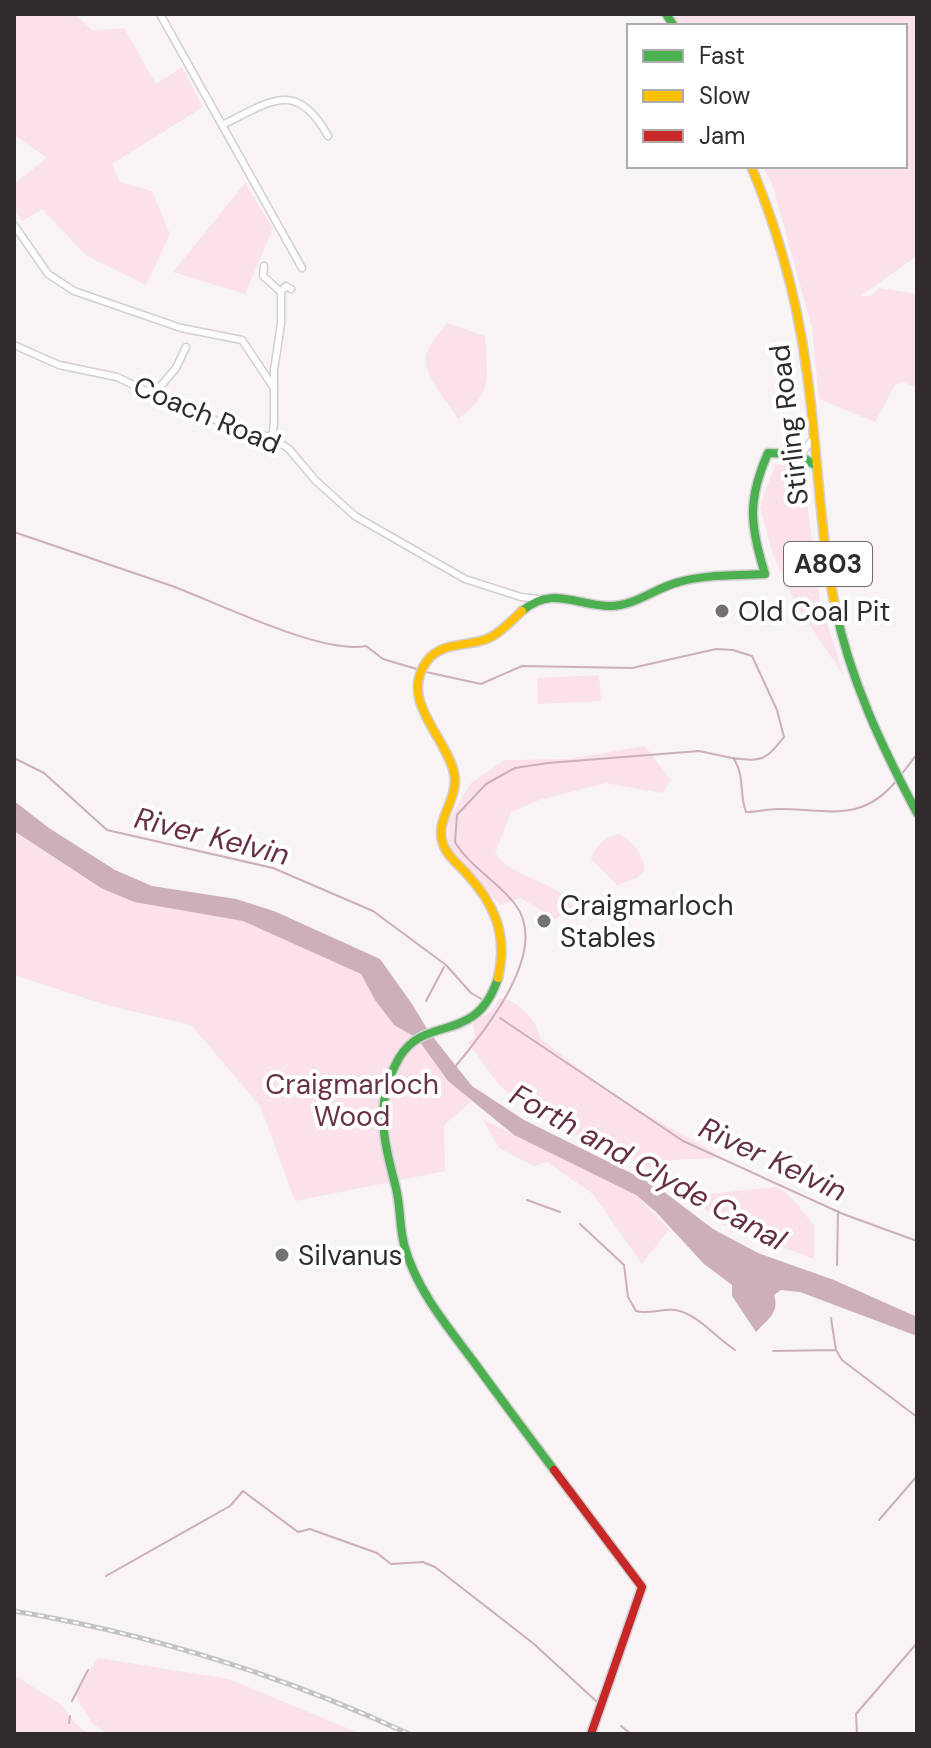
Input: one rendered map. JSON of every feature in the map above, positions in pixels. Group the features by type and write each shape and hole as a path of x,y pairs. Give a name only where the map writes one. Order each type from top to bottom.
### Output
{"street":[{"path":"160,14 302,268"},
{"path":"222,125 273,101 298,101 316,115 328,136"},
{"name":"Stirling Road","path":"752,168 796,305 833,596 858,691 917,813"},
{"path":"14,225 48,274 74,291 181,328 242,340 274,388"},
{"path":"264,266 263,276 281,292"},
{"path":"272,438 281,292 286,286 291,289"},
{"name":"Coach Road","path":"14,345 59,365 117,377 212,421 272,438 289,449 315,480 355,516 465,579 521,597 538,599"},
{"path":"154,394 176,368 186,347"},
{"path":"797,454 813,439"},
{"path":"591,1734 642,1587 430,1304 405,1251 398,1197 381,1128 391,1073 405,1051 431,1034 463,1024 481,1014 499,977 500,921 493,905 442,842 441,833 456,785 455,773 426,720 419,690 422,670 440,649 476,644 500,633 538,599 558,597 612,606 625,605 680,581 765,574 750,515 756,479 768,453 797,454 815,465"}],"green space":[{"path":"75,14 93,31 124,28 156,84 182,67 203,107 112,164 120,182 152,191 170,234 146,285 87,256 42,209 22,221 14,208 14,184 47,158 14,135 14,16"},
{"path":"672,14 917,14 917,256 860,296 870,296 880,288 917,294 917,388 903,382 895,385 875,422 819,399 812,328 772,183 763,168 907,168 907,24 678,24"},
{"path":"245,183 273,228 245,294 173,272"},
{"path":"447,323 485,336 486,383 478,401 458,419 435,386 426,359 434,339"},
{"path":"775,464 796,467 804,478 820,602 844,676 797,606 773,555 760,507"},
{"path":"599,675 601,701 538,704 537,678"},
{"path":"645,746 671,780 662,793 606,783 539,800 511,812 495,853 514,870 568,899 575,909 555,919 521,898 500,905 448,844 449,819 471,783 505,760 570,759"},
{"name":"Craigmarloch Wood","path":"14,832 101,888 134,902 243,921 361,974 394,1025 417,1038 448,1081 472,1101 444,1125 445,1171 295,1201 260,1106 191,1025 106,1005 14,975"},
{"path":"619,834 636,848 645,870 637,878 617,885 591,859 601,843"},
{"path":"500,998 526,1012 540,1038 591,1078 632,1106 715,1153 714,1158 671,1160 668,1167 676,1178 673,1183 637,1161 539,1116 499,1085 468,1042 475,1037 473,1022 492,1011"},
{"path":"482,1119 636,1195 669,1229 642,1264 593,1194 547,1162 534,1166 499,1148"},
{"path":"777,1187 794,1200 814,1226 814,1259 721,1224 691,1196"},
{"path":"98,1658 229,1679 361,1734 107,1734 92,1723 75,1695"},
{"path":"14,1675 63,1706 73,1721 88,1734 14,1734"}],"shaded area":[{"path":"14,801 49,828 115,870 152,886 236,899 274,911 380,959 429,1032 472,1086 524,1120 655,1185 713,1229 758,1253 834,1280 917,1317 917,1336 800,1292 781,1290 774,1295 775,1306 771,1315 756,1332 732,1296 732,1285 704,1264 656,1212 636,1195 514,1135 448,1081 417,1038 394,1025 361,974 243,921 134,902 101,888 14,831"}],"waterway":[{"path":"14,532 172,586 297,635 347,647 366,646 383,659 420,670"},
{"path":"426,672 481,684 522,666 632,668 716,649 733,650 752,656 777,710 784,737 763,758 733,758 739,771 746,812 857,809 884,794 897,780"},
{"path":"455,1067 497,1012 520,966 525,944 524,923 515,904 468,859 455,842 457,815 486,784 515,768 699,751 732,758"},
{"path":"901,775 917,754"},
{"name":"River Kelvin","path":"14,758 44,773 107,830 273,868 373,911 446,965 471,993 483,1000"},
{"path":"426,1001 444,967"},
{"name":"River Kelvin","path":"500,1018 683,1141 843,1214 917,1241"},
{"path":"527,1200 560,1212"},
{"path":"837,1265 838,1211"},
{"path":"580,1224 624,1265 628,1297 636,1311 683,1312 735,1350"},
{"path":"831,1318 836,1350 842,1360 917,1417"},
{"path":"773,1351 836,1350"},
{"path":"879,1520 917,1476"},
{"path":"106,1576 230,1506 243,1491 298,1532 310,1529 377,1553 391,1564 423,1562 435,1567 534,1644 596,1701"},
{"path":"857,1734 856,1714 917,1643"},
{"path":"72,1701 88,1670"},
{"path":"69,1723 70,1716"},
{"path":"621,1726 631,1734"}],"railway":[{"path":"14,1611 116,1632 216,1659 314,1694 409,1734"}],"traffic: fast":[{"path":"666,14 673,24"},
{"path":"522,611 533,603 555,598 619,605 690,579 765,574 756,541 753,513 757,485 768,453 797,454 815,465"},
{"path":"835,606 849,660 868,712 917,813"},
{"path":"498,978 489,999 477,1013 410,1044 391,1075 383,1107 383,1123 398,1196 403,1241 417,1279 444,1322 554,1470"}],"traffic: slow":[{"path":"752,168 779,242 793,294 811,403 825,549 835,606"},
{"path":"498,978 501,948 497,921 485,896 443,844 442,826 454,791 454,773 427,718 418,690 420,675 433,655 448,647 489,638 522,611"}],"traffic: jam":[{"path":"554,1470 642,1587 591,1734"}],"place":[{"name":"Old Coal Pit","path":"722,611"},
{"name":"Craigmarloch Stables","path":"544,921"},
{"name":"Silvanus","path":"282,1255"}],"water label":[{"name":"Forth and Clyde Canal","path":"648,1167"}]}
